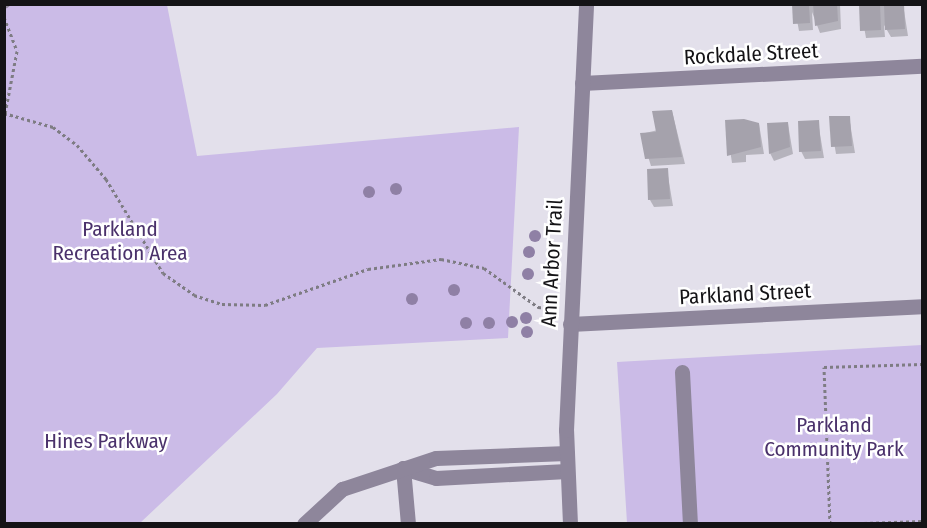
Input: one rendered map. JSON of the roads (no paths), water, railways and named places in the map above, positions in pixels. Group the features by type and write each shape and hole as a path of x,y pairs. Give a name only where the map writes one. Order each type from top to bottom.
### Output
{"street":[{"name":"Ann Arbor Trail","path":"570,524 567,453 570,324 586,4"},
{"name":"Rockdale Street","path":"582,83 922,66"},
{"name":"Parkland Street","path":"570,324 922,306"},
{"path":"682,372 690,524"},
{"path":"304,524 342,489 436,458 567,453"},
{"path":"403,468 436,478 567,471"},
{"path":"403,468 408,524"}],"park label":[{"name":"Parkland Recreation Area","path":"120,241"},
{"name":"Parkland Community Park","path":"834,437"},
{"name":"Hines Parkway","path":"106,441"}]}
